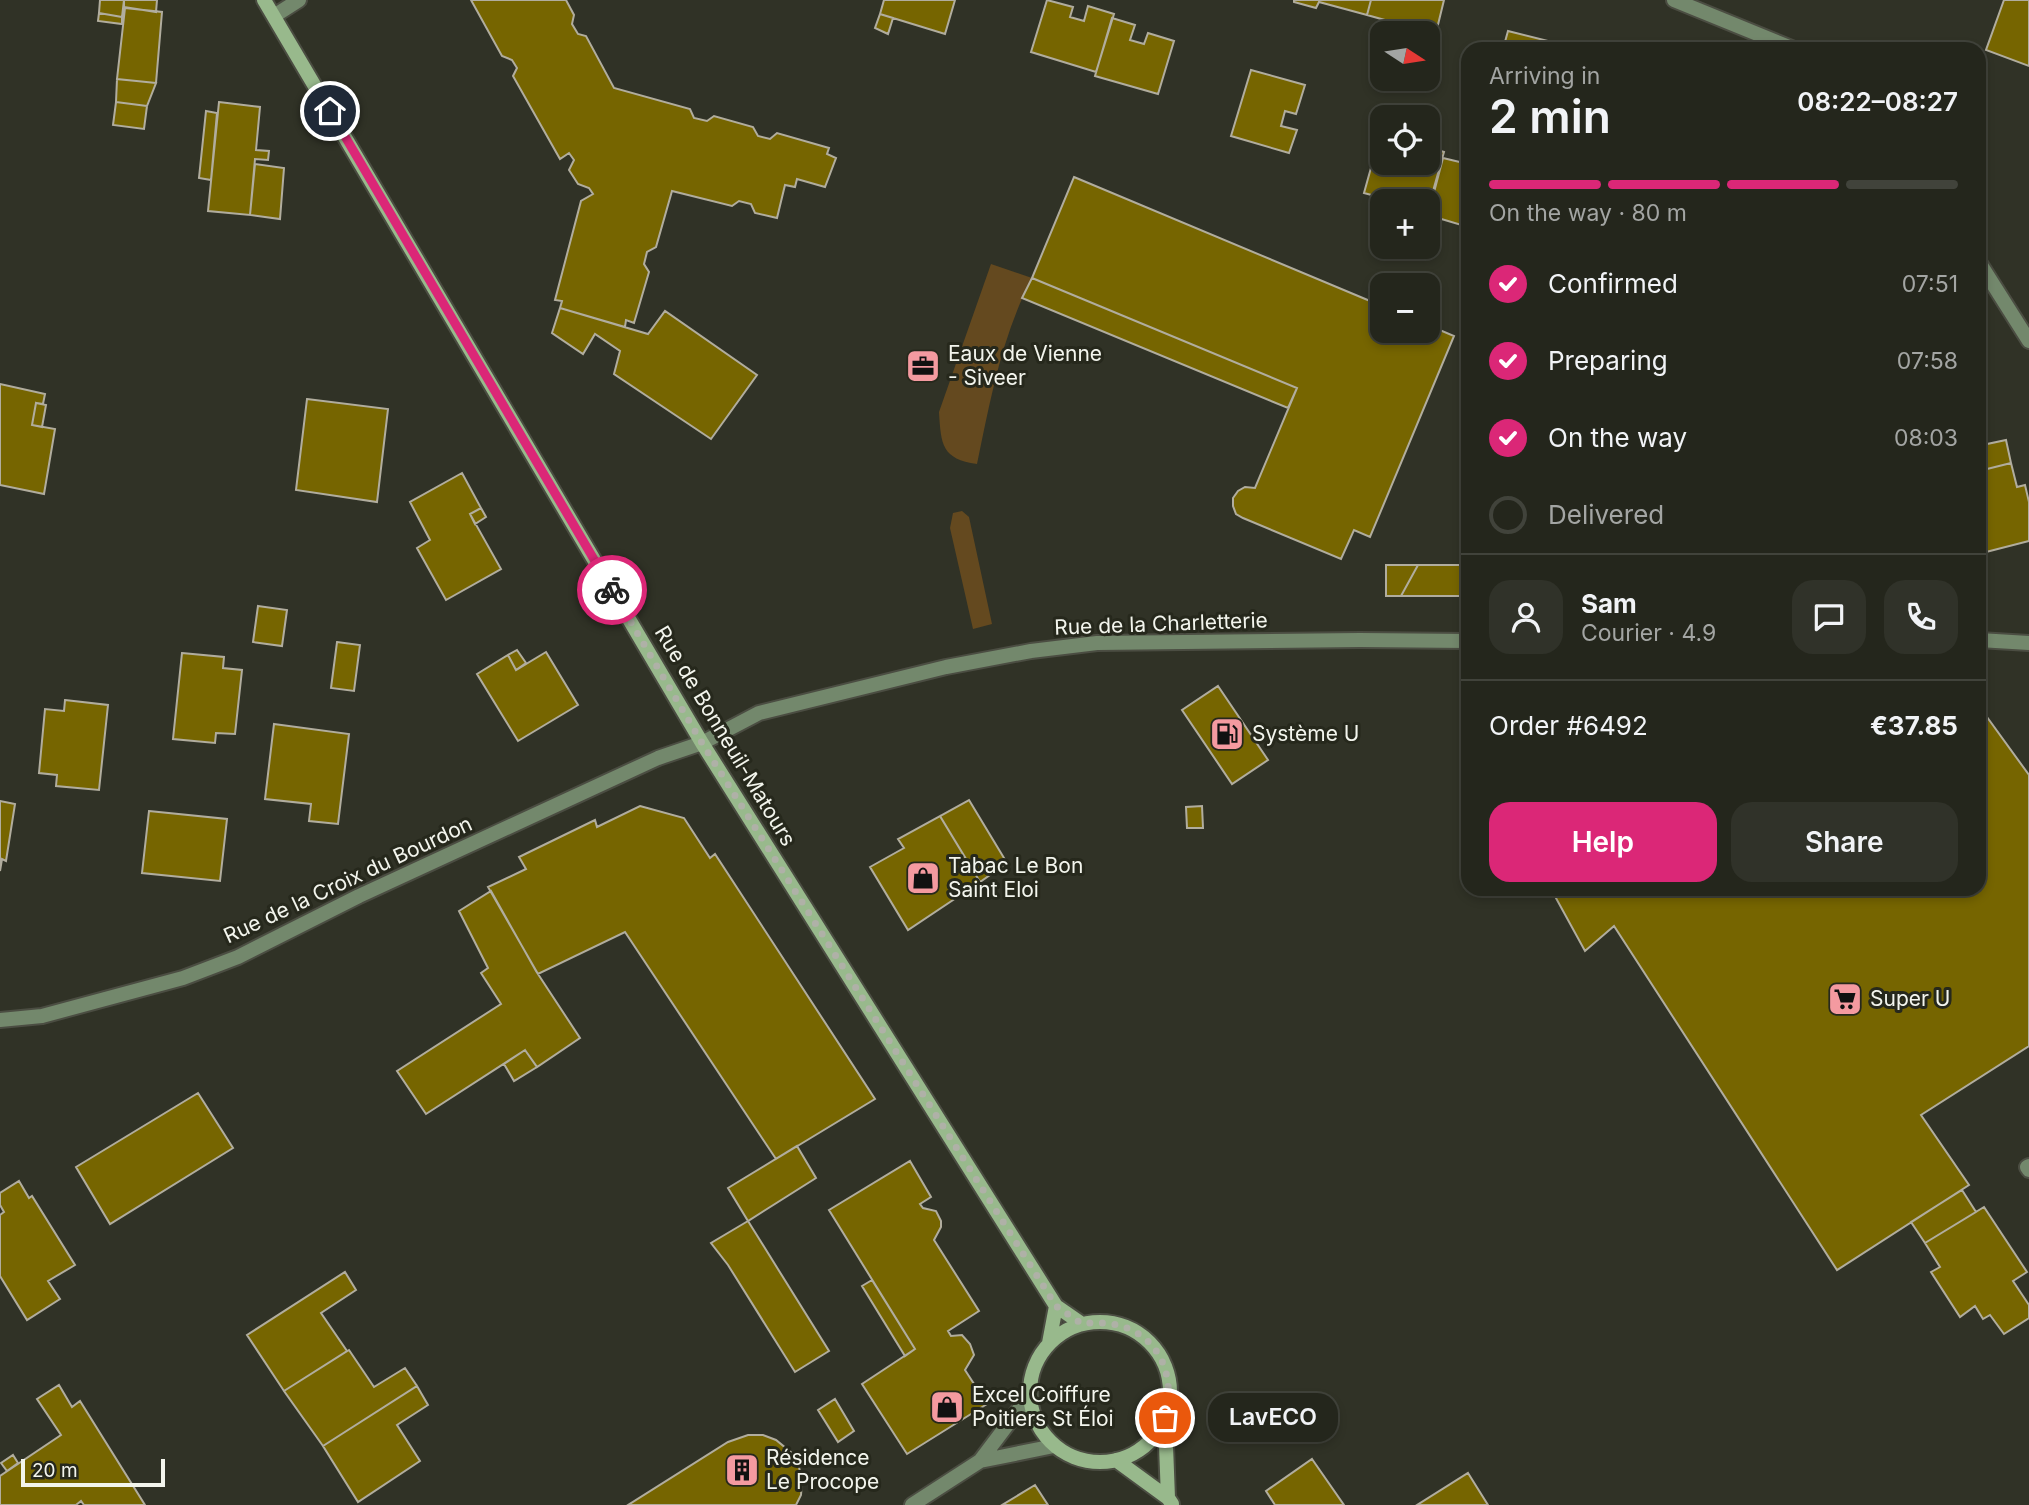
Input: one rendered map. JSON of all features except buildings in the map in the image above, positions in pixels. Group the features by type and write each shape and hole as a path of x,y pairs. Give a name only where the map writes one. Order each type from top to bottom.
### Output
{"main road":[{"name":"Rue de Bonneuil-Matours","path":"264,0 702,743 1056,1306 1082,1324"},
{"path":"1049,1343 1056,1306"},
{"path":"1165,1418 1153,1437 1136,1452 1116,1460 1094,1462 1072,1457 1054,1446 1041,1431 1029,1396 1031,1377 1038,1359 1049,1343 1064,1331 1082,1324 1100,1321 1117,1324 1148,1340 1158,1353 1169,1384 1165,1418 1170,1501"},
{"path":"1116,1460 1170,1501"}],"street":[{"path":"274,16 299,0"},
{"path":"1674,0 1777,42"},
{"path":"1986,273 2029,341"},
{"path":"1986,640 2029,643"},
{"name":"Rue de la Charletterie","path":"702,743 759,713 946,667 1031,650 1097,643 1461,641"},
{"name":"Rue de la Croix du Bourdon","path":"0,1020 42,1016 183,978 227,961 645,764 702,743"},
{"path":"912,1505 980,1461 1029,1396"},
{"path":"980,1461 1054,1446"}],"shaded area":[{"path":"991,264 1032,278 1005,345 977,464 965,462 950,454 943,442 939,412"},
{"path":"962,511 969,517 992,624 973,629 950,528 953,513"}],"way so far":[{"path":"612,590 702,743 1056,1306 1082,1324 1100,1321 1133,1330 1148,1340 1158,1353 1169,1384 1165,1418"}],"place":[{"name":"Eaux de Vienne - Siveer","path":"923,366"},
{"name":"Système U","path":"1227,734"},
{"name":"Tabac Le Bon Saint Eloi","path":"923,878"},
{"name":"Super U","path":"1845,999"},
{"name":"Excel Coiffure Poitiers St Éloi","path":"947,1407"},
{"name":"LavECO","path":"1165,1418"},
{"name":"Résidence Le Procope","path":"742,1470"}],"route":[{"path":"330,111 612,590"}]}
